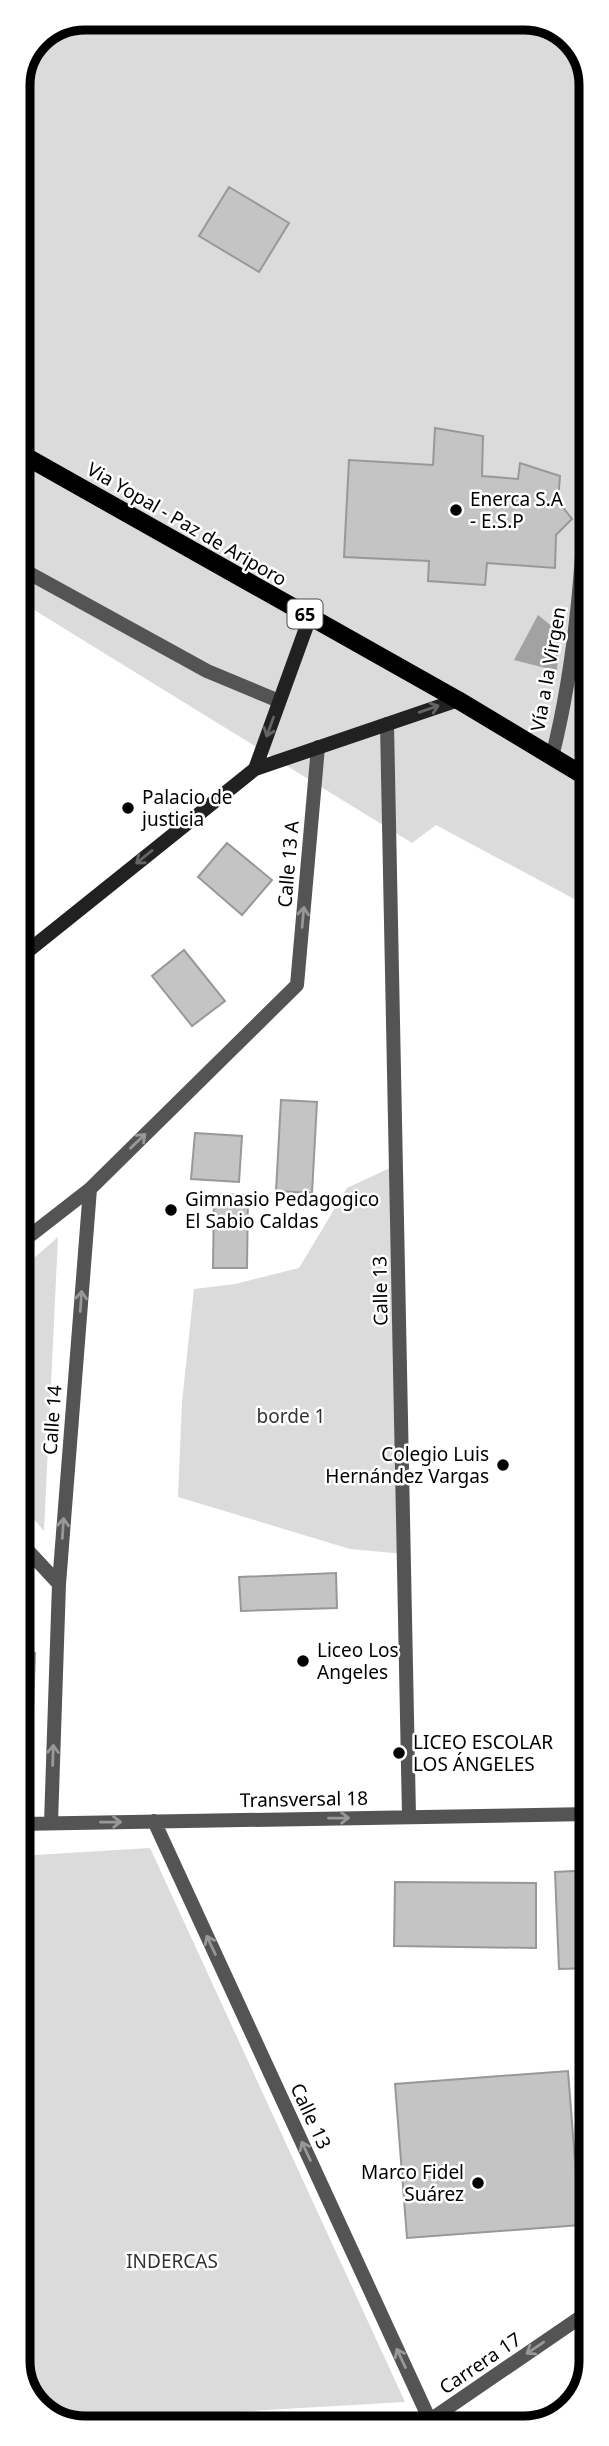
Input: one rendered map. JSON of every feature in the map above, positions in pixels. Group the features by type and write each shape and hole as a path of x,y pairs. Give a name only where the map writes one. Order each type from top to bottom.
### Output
{"main road":[{"name":"Via Yopal - Paz de Ariporo","path":"30,459 458,700 579,773"}],"street":[{"path":"30,574 207,671 279,702"},
{"name":"Vía a la Virgen","path":"552,757 565,705 575,640 579,581"},
{"path":"255,768 310,617"},
{"path":"30,949 255,768 458,700"},
{"name":"Calle 13","path":"387,724 409,1816"},
{"name":"Calle 13 A","path":"90,1189 297,985 318,747"},
{"path":"30,1236 90,1189"},
{"name":"Calle 14","path":"51,1823 58,1584 90,1189"},
{"path":"30,1553 58,1584"},
{"name":"Transversal 18","path":"30,1824 579,1814"},
{"name":"Calle 13","path":"154,1821 427,2416"},
{"name":"Carrera 17","path":"442,2416 579,2319"}],"green space":[{"path":"85,30 528,30 552,37 566,48 572,57 579,85 579,902 436,825 412,843 30,607 30,85 31,74 39,54 54,39 64,34"},
{"name":"borde 1","path":"392,1167 405,1554 350,1549 178,1497 182,1402 194,1289 235,1284 299,1268 347,1188"},
{"path":"58,1237 44,1531 30,1515 30,1262"},
{"name":"INDERCAS","path":"150,1848 405,2402 166,2416 81,2416 57,2409 41,2395 33,2379 30,2361 30,1855"}],"shaded area":[{"path":"538,615 559,632 557,671 514,660"}],"building":[{"path":"229,187 289,223 259,272 199,236"},
{"name":"Enerca S.A - E.S.P","path":"435,428 483,436 482,476 518,479 520,463 560,476 558,501 572,519 556,535 555,568 487,563 485,585 428,581 429,561 344,557 349,460 433,465"},
{"path":"227,843 272,880 242,915 198,877"},
{"path":"184,950 225,1001 192,1026 152,976"},
{"path":"281,1100 317,1102 312,1193 276,1191"},
{"path":"195,1133 242,1136 239,1182 191,1179"},
{"path":"214,1194 248,1195 247,1268 213,1268"},
{"path":"336,1573 337,1608 241,1611 239,1577"},
{"path":"30,1653 35,1653 33,1710 30,1710"},
{"path":"579,1871 579,1968 559,1969 555,1872"},
{"path":"395,1882 536,1883 536,1948 394,1946"},
{"path":"568,2071 579,2225 407,2238 395,2084"}],"place":[{"name":"Enerca S.A - E.S.P","path":"456,510"},
{"name":"Palacio de justicia","path":"128,808"},
{"name":"Gimnasio Pedagogico El Sabio Caldas","path":"171,1210"},
{"name":"Colegio Luis Hernández Vargas","path":"503,1465"},
{"name":"Liceo Los Angeles","path":"303,1661"},
{"name":"LICEO ESCOLAR LOS ÁNGELES","path":"399,1753"},
{"name":"Marco Fidel Suárez","path":"478,2183"}]}
